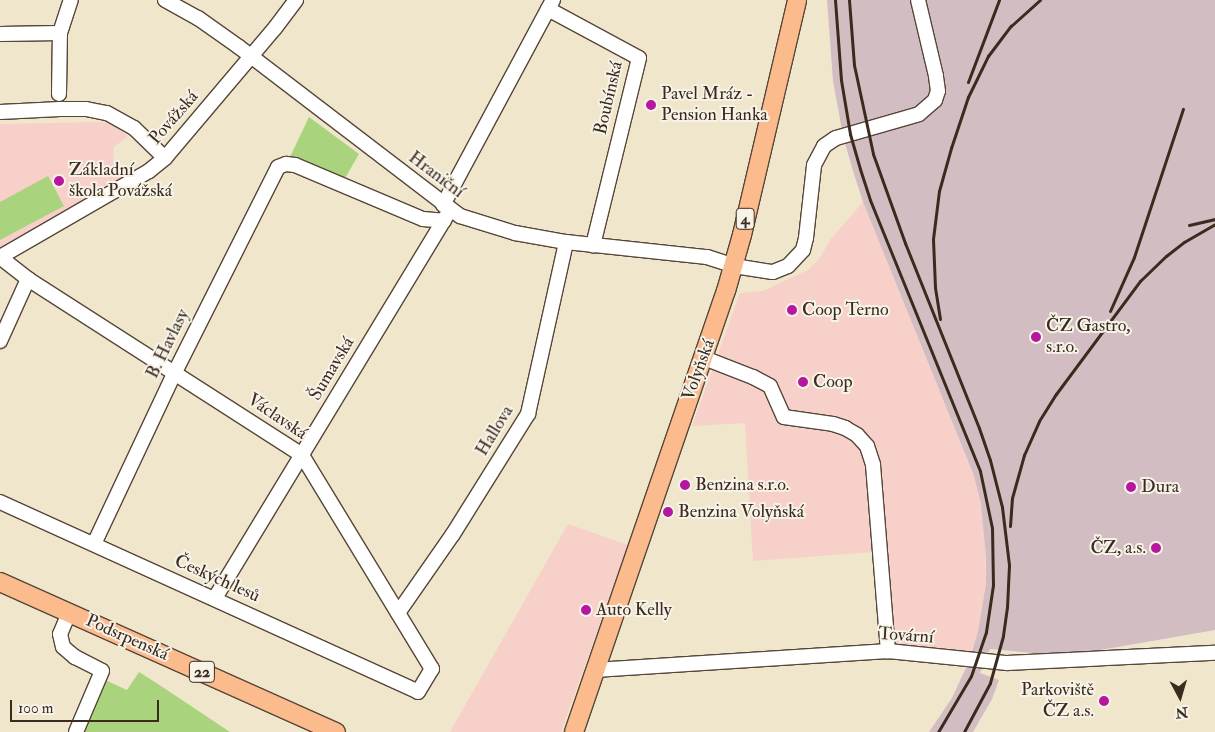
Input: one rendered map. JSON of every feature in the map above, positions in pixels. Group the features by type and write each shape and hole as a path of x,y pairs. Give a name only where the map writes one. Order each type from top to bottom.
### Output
{"main road":[{"name":"Volyňská","path":"574,732 704,358 734,266 797,0"},
{"name":"Podsrpenská","path":"0,582 336,732"}],"street":[{"path":"59,94 60,33 71,0"},
{"name":"Hraniční","path":"165,0 198,18 250,56 446,212 515,233 566,242 707,257 734,266 773,272 788,266 796,260 802,250 806,238 814,165 819,153 828,142 919,114 933,104 937,86 918,0"},
{"name":"Povážská","path":"0,257 149,171 165,158 296,0"},
{"name":"Šumavská","path":"215,598 446,212 550,5"},
{"name":"Boubínská","path":"550,5 639,58 594,245"},
{"path":"0,34 60,33"},
{"path":"0,112 69,109 107,113 134,128 165,158"},
{"name":"Hraniční","path":"282,165 295,165 422,219 446,212"},
{"name":"B. Havlasy","path":"94,544 175,372 275,170 282,165"},
{"name":"Hallova","path":"398,614 453,534 528,414 566,242"},
{"name":"Václavská","path":"0,257 28,279 302,455 432,669 418,692"},
{"path":"0,341 28,279"},
{"path":"704,358 754,377 770,386 784,417 833,424 845,428 857,435 868,446 873,465 888,651"},
{"name":"Českých lesů","path":"0,502 215,598 418,692"},
{"path":"69,613 60,634 63,646 75,657 102,671 76,732"},
{"name":"Tovární","path":"595,670 888,651 1006,663 1215,653"}],"shaded area":[{"name":"ČZ, a.s.","path":"827,0 1215,0 1215,630 1066,656 990,649 980,673 999,680 992,699 973,732 929,732 952,698 970,659 978,631 986,584 986,557 981,503 973,473 863,202 853,171 843,136 833,81"},
{"name":"Základní škola Povážská","path":"110,123 128,136 114,147 113,161 126,175 110,188 0,248 0,124"},
{"path":"863,202 962,443 981,503 985,529 986,584 978,631 972,652 894,645 887,551 753,561 745,423 692,426 740,293 763,291 808,270 820,258 830,240"},
{"path":"568,524 628,545 561,732 450,732"}],"green space":[{"path":"309,117 359,154 344,180 290,157"},
{"path":"48,176 64,206 0,240 0,202"},
{"path":"139,672 230,732 83,732 105,680 127,690"}],"railway":[{"path":"835,0 841,80 850,134 860,169 870,200 980,471 992,528 993,585 986,632 971,676 938,732"},
{"path":"849,0 854,65 873,154 905,243 979,428 990,460 1002,507 1009,565 1007,607 1003,636 990,683 964,732"},
{"path":"968,82 999,0"},
{"path":"940,319 935,287 933,239 939,191 951,148 968,97 988,56 1011,26 1040,0"},
{"path":"1110,311 1134,257 1183,109"},
{"path":"1189,225 1215,219"},
{"path":"1010,526 1012,498 1024,455 1039,421 1056,394 1140,281 1184,242 1215,224"}],"place":[{"name":"Pavel Mráz - Pension Hanka","path":"651,105"},
{"name":"Základní škola Povážská","path":"59,181"},
{"name":"Coop Terno","path":"792,310"},
{"name":"ČZ Gastro, s.r.o.","path":"1036,337"},
{"name":"Coop","path":"803,382"},
{"name":"Benzina s.r.o.","path":"685,485"},
{"name":"Dura","path":"1131,487"},
{"name":"Benzina Volyňská","path":"668,512"},
{"name":"ČZ, a.s.","path":"1156,548"},
{"name":"Auto Kelly","path":"586,610"},
{"name":"Parkoviště ČZ a.s.","path":"1104,701"}]}
